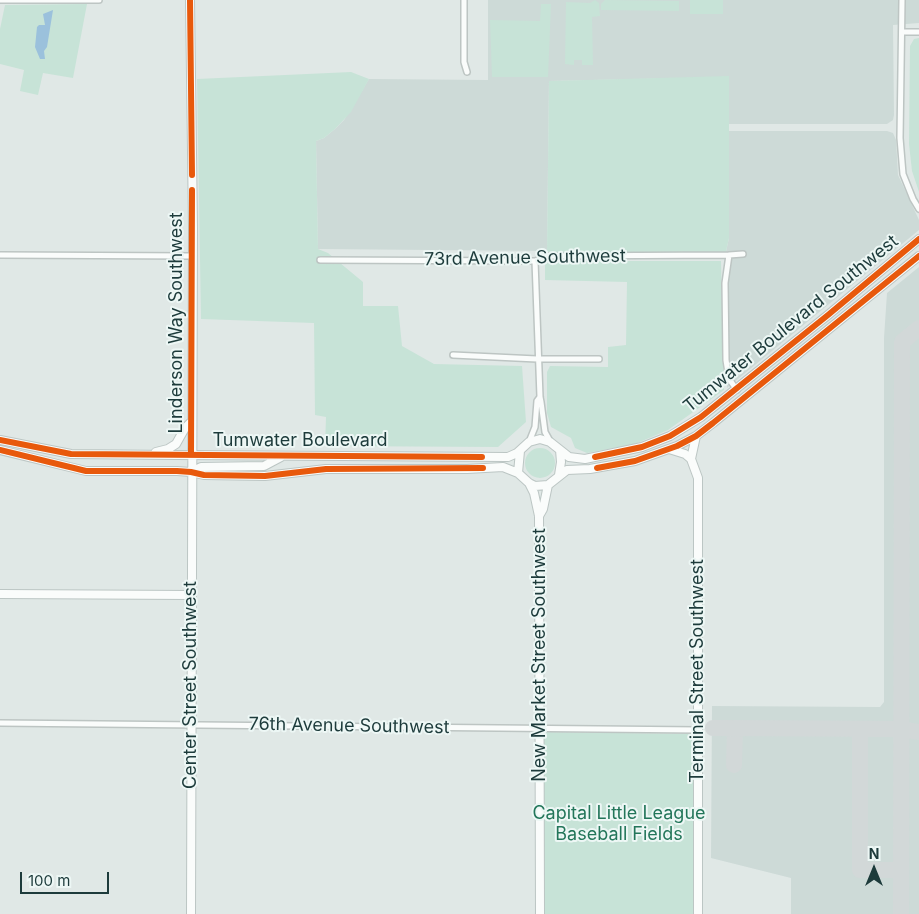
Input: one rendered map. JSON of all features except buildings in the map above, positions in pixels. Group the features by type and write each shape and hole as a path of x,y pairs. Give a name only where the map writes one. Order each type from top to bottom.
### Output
{"main road":[{"name":"Linderson Way Southwest","path":"190,0 191,455"},
{"name":"Tumwater Boulevard Southwest","path":"560,450 573,458 585,459 642,447 670,436 701,418 919,239"},
{"name":"Tumwater Boulevard Southwest","path":"559,475 570,469 597,468 635,461 669,449 696,436 919,256"},
{"path":"153,455 176,444 185,428 192,421"},
{"name":"Terminal Street Southwest","path":"696,436 691,459 698,478 698,914"},
{"name":"Tumwater Boulevard","path":"0,440 71,454 508,457 520,451"},
{"path":"540,440 550,442 560,450 559,475 548,485 535,486 518,473 520,451 529,442 540,440"},
{"path":"669,449 686,454 691,459"},
{"name":"Tumwater Boulevard","path":"0,450 86,471 191,472 204,475 264,476 336,468 468,469 503,467 518,473"},
{"name":"Center Street Southwest","path":"191,455 191,914"},
{"path":"191,472 201,467 264,466 283,456"},
{"name":"New Market Street Southwest","path":"529,483 534,493 540,516 540,914"},
{"name":"New Market Street Southwest","path":"540,516 548,485"},
{"path":"0,594 191,595"}],"street":[{"path":"0,0 100,0"},
{"path":"464,0 464,62 467,72"},
{"path":"902,0 900,138 902,174 919,209"},
{"path":"902,32 919,32"},
{"name":"73rd Avenue Southwest","path":"320,260 535,260 549,256 743,254"},
{"path":"0,255 192,256"},
{"path":"729,255 725,283 726,360 729,379 737,390"},
{"path":"535,260 537,359 540,397 545,432 550,442"},
{"path":"452,355 537,359 599,359"},
{"path":"529,442 535,427 537,401 540,397"},
{"name":"76th Avenue Southwest","path":"0,723 698,730"}],"shaded area":[{"path":"488,0 919,0 919,23 893,25 894,115 893,120 887,124 728,124 729,77 549,81 547,251 318,249 316,141 324,138 344,120 369,79 488,80"},
{"path":"728,131 887,131 893,133 896,140 898,175 919,220 919,230 727,388 725,256 729,238"},
{"path":"919,267 919,914 791,914 791,878 711,858 712,706 880,707 884,702 884,338 887,293"}],"green space":[{"path":"595,0 599,3 600,16 592,17 593,65 582,65 582,60 574,60 574,65 565,64 566,2 590,3"},
{"path":"605,0 679,1 679,11 601,10 601,4"},
{"path":"690,0 723,0 723,14 690,14"},
{"path":"87,4 73,78 43,73 38,95 20,91 24,70 0,64 0,29 5,5"},
{"path":"541,4 551,4 548,77 492,77 490,20 540,21"},
{"path":"919,38 919,192 912,171 909,144 910,46 914,39"},
{"path":"351,72 369,79 351,112 335,129 324,138 316,141 318,249 328,253 363,282 363,306 398,306 402,346 434,364 522,366 526,422 498,447 325,446 326,417 315,415 314,323 201,319 197,79"},
{"path":"729,76 729,238 725,256 549,256 547,251 549,81"},
{"path":"545,261 721,261 724,390 668,430 635,444 587,453 575,448 571,438 551,427 547,413 547,372 550,366 608,367 608,347 626,345 627,282 545,280"},
{"path":"540,448 551,452 555,463 551,474 540,478 529,474 525,463 529,452"},
{"name":"Capital Little League Baseball Fields","path":"544,732 695,734 694,914 543,914"}],"water":[{"path":"53,10 47,47 44,51 45,59 40,59 35,47 37,27 45,25 43,14"}],"taxiway":[{"path":"901,914 902,342 919,328"},
{"path":"713,728 901,729 919,732"},
{"path":"734,765 735,728"},
{"path":"860,729 860,870 901,870"}],"cycle path":[{"path":"190,0 192,175"},
{"path":"191,455 192,190"},
{"path":"595,457 642,447 670,436 701,417 919,239"},
{"path":"597,468 635,461 677,446 696,436 919,256"},
{"path":"0,440 71,454 482,457"},
{"path":"0,450 86,471 177,471 204,475 265,476 326,469 483,468"}]}
